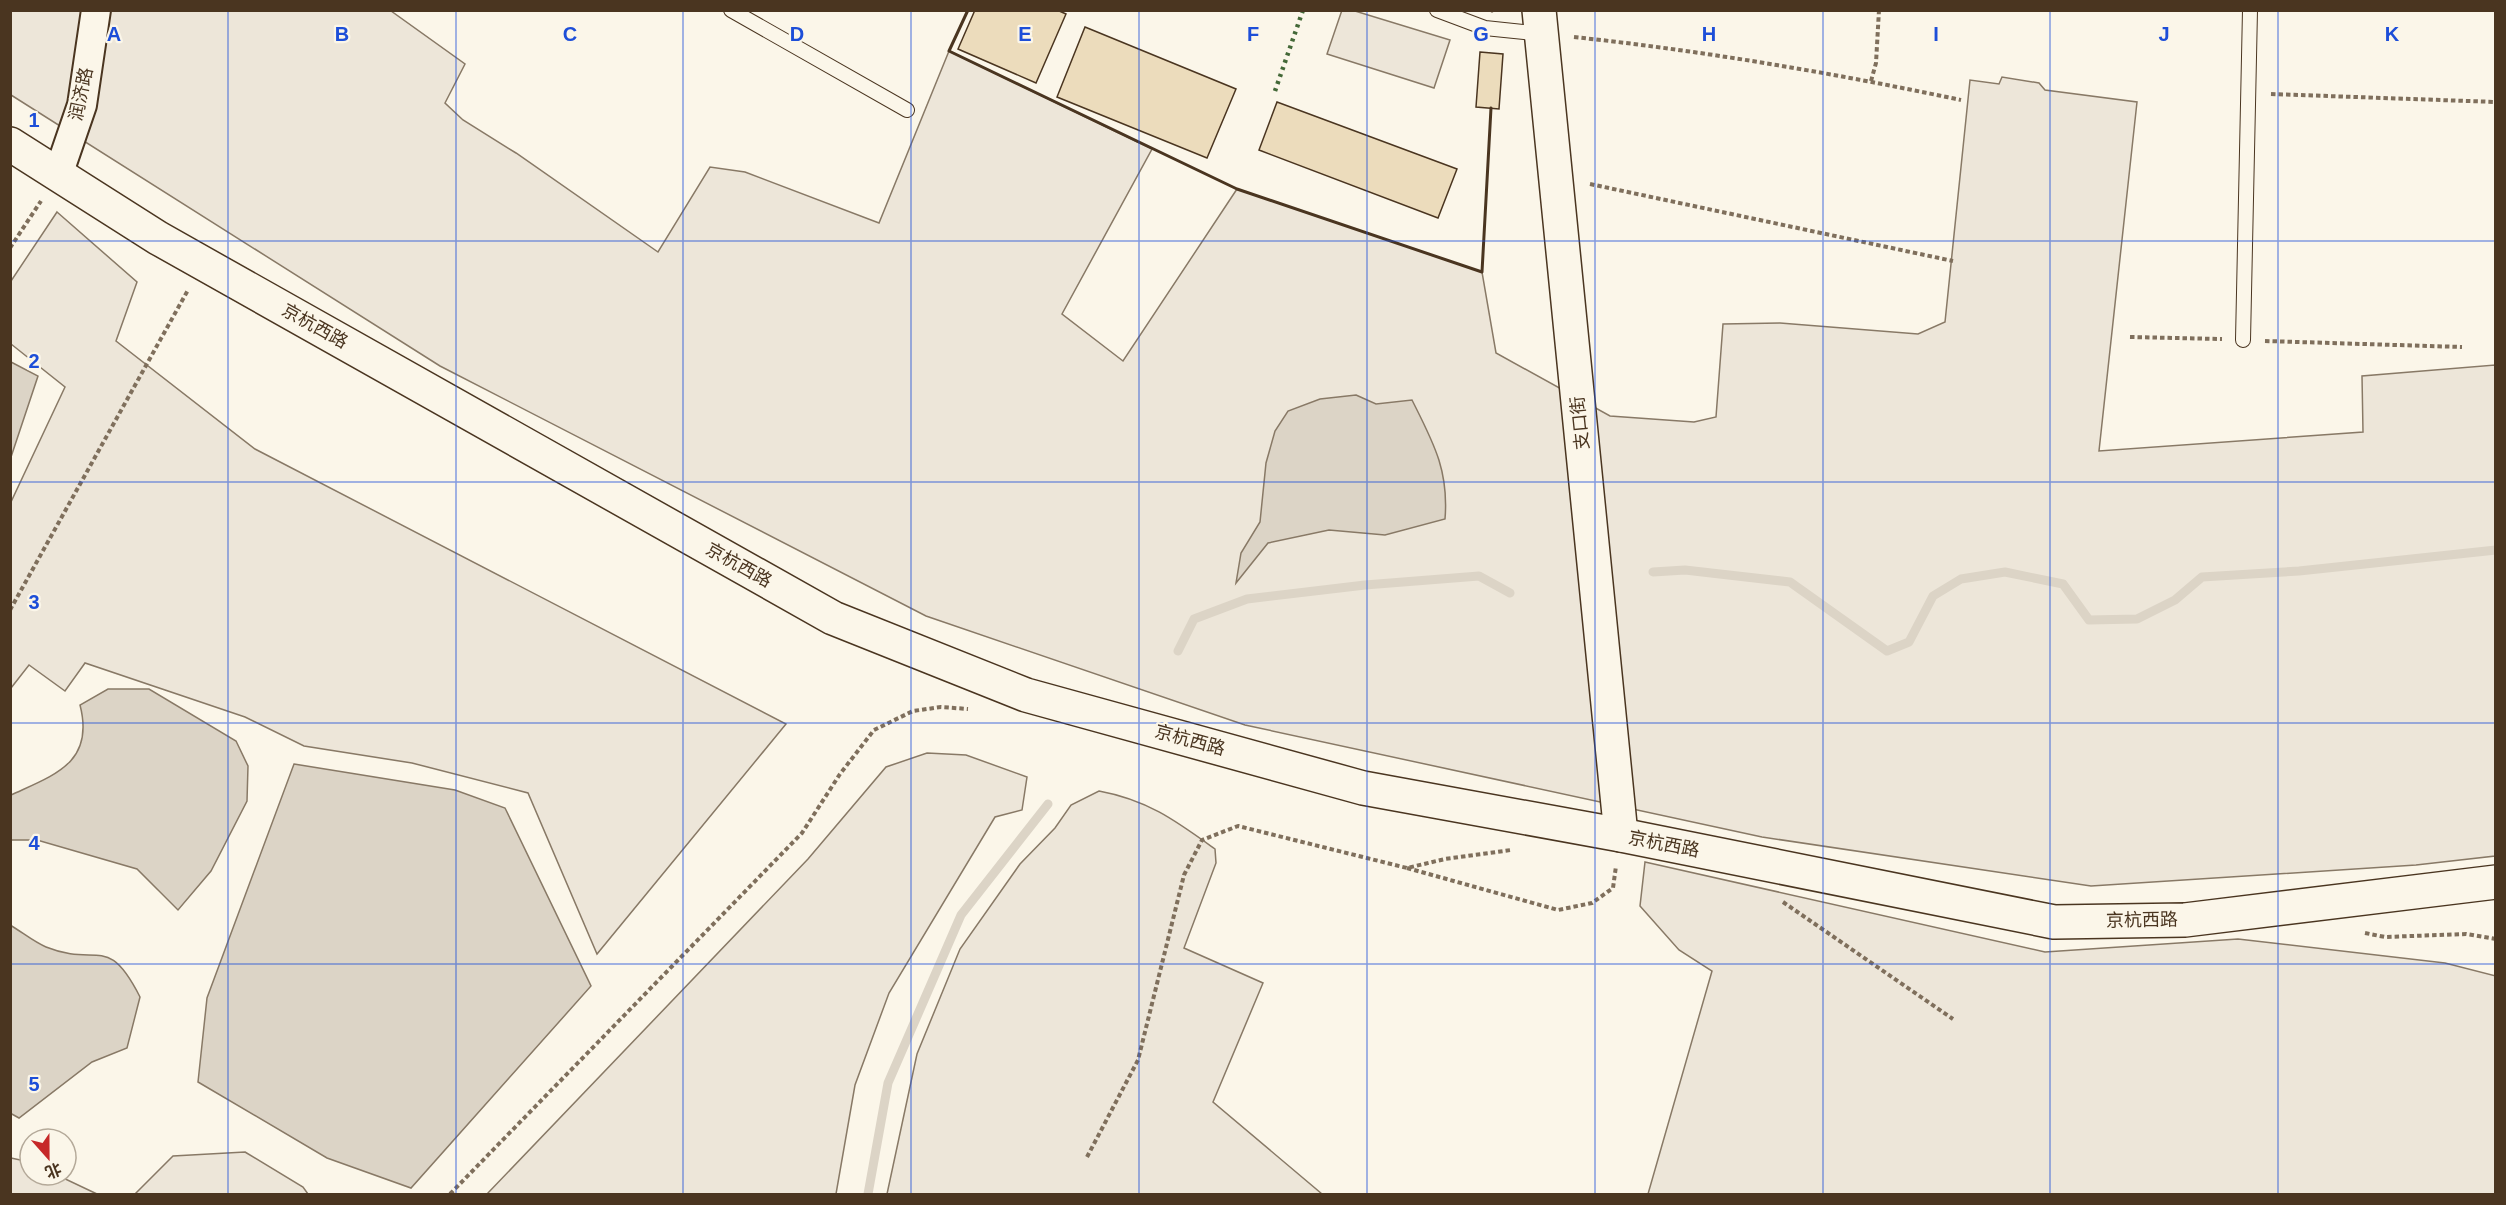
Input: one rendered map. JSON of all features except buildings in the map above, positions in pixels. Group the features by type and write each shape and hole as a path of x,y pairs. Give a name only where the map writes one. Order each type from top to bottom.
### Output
{"main road":[{"name":"支口街","path":"1541,22 1621,835"},
{"name":"京杭西路","path":"10,144 202,263 844,622 1026,695 1363,788 1621,835 2054,922 2185,920 2496,882"}],"street":[{"name":"润济路","path":"58,175 82,105 96,10"}],"lane":[{"path":"731,10 907,110"},
{"path":"1437,10 1485,28 1541,22"},
{"path":"2243,340 2250,10"}],"path":[{"path":"1871,81 1876,63 1879,10"},
{"path":"1541,22 1657,46 1871,81 1961,100"},
{"path":"2249,93 2496,102"},
{"path":"10,248 58,175"},
{"path":"1556,177 1953,261"},
{"path":"10,610 202,263"},
{"path":"2130,337 2462,347"},
{"path":"450,1194 802,833 840,774 874,730 913,711 941,707 977,709"},
{"path":"1087,1157 1138,1060 1184,875 1202,840 1238,826 1407,868 1557,910 1592,903 1613,888 1621,835"},
{"path":"1407,868 1445,858 1515,849"},
{"path":"1780,900 1953,1019"}],"shaded area":[{"path":"1342,10 1355,11 1450,40 1434,88 1327,54"},
{"path":"10,11 391,11 465,64 445,103 463,120 516,153 658,252 710,167 745,172 879,223 949,51 1152,149 1062,314 1123,361 1237,189 1482,272 1496,353 1610,416 1694,422 1716,417 1723,324 1780,323 1918,334 1945,322 1970,80 1999,84 2002,77 2039,83 2045,90 2137,102 2099,451 2363,432 2362,376 2495,365 2495,856 2416,865 2091,886 1762,837 1245,725 926,616 440,366 11,95"},
{"path":"57,212 137,282 116,341 255,449 786,724 597,954 528,793 412,763 304,746 245,717 85,663 65,691 29,665 11,688 11,502 65,387 11,344 11,281"},
{"path":"11,362 38,376 11,457"},
{"path":"1356,395 1376,404 1412,400 1433,443 1442,471 1446,502 1445,519 1385,535 1329,530 1268,543 1236,583 1241,553 1260,522 1266,463 1275,431 1288,411 1320,399"},
{"path":"108,689 149,689 236,741 248,766 247,801 211,871 178,910 137,869 37,840 11,840 11,795 42,781 67,764 76,754 82,741 83,725 80,705"},
{"path":"927,753 966,755 1027,777 1022,810 995,817 889,993 855,1085 836,1194 487,1194 808,859 886,767"},
{"path":"294,764 455,790 505,808 591,986 411,1188 327,1158 198,1082 207,998"},
{"path":"1099,791 1132,800 1161,813 1215,849 1216,863 1184,948 1263,983 1213,1102 1322,1194 887,1194 917,1054 960,949 1020,864 1055,828 1071,805"},
{"path":"1645,862 2045,952 2238,939 2445,963 2496,976 2495,1194 1648,1194 1712,971 1679,950 1640,906"},
{"path":"10,925 46,947 64,953 109,958 119,965 129,977 140,997 127,1048 92,1062 19,1118 10,1113"},
{"path":"245,1152 303,1187 308,1194 135,1194 173,1156"},
{"path":"11,1158 18,1159 18,1187 78,1187 78,1185 97,1194 11,1194"}],"waterway":[{"path":"1653,572 1685,570 1790,582 1887,651 1909,642 1933,596 1961,579 2005,572 2063,584 2089,620 2137,619 2175,600 2202,577 2299,571 2496,550"},
{"path":"1178,651 1194,619 1247,599 1365,585 1479,576 1510,593"},
{"path":"868,1194 888,1083 961,915 1048,804"}],"hedge":[{"path":"1275,91 1303,10"}],"wall":[{"path":"968,10 949,51 1237,189 1482,272 1491,108"}]}
